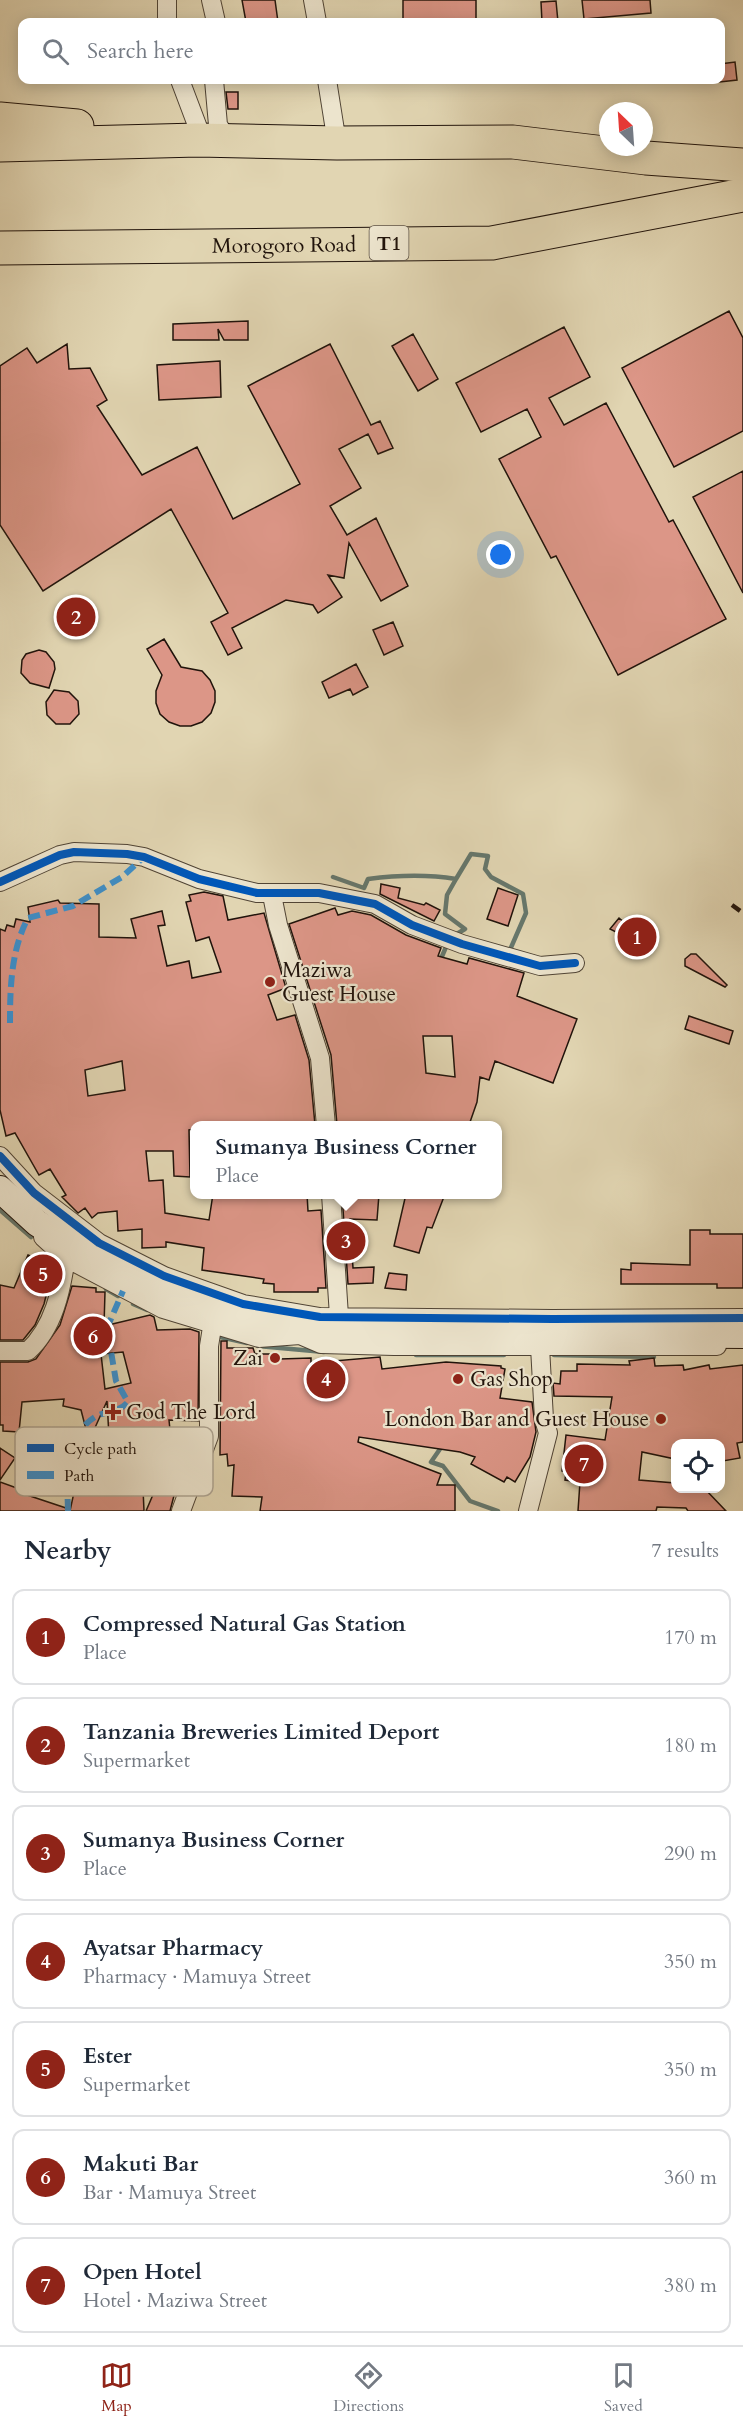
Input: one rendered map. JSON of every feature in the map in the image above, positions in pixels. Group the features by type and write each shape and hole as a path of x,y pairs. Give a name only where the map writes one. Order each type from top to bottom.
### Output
{"highway":[{"path":"0,119 210,141"},
{"path":"0,145 210,141 513,142 646,158 743,165"},
{"name":"Morogoro Road","path":"10,249 492,243 743,195"}],"main road":[{"path":"0,1188 37,1223 83,1254 214,1320 253,1322 333,1332 743,1335"}],"street":[{"path":"167,0 167,18"},
{"path":"211,0 215,18"},
{"path":"313,0 316,18"},
{"path":"182,84 210,141"},
{"path":"210,141 218,125 214,84"},
{"path":"328,84 337,143"},
{"path":"0,882 60,855 74,852 127,854 144,857 199,879 272,895 304,892 346,896 375,904 412,925 462,944 540,966 575,963"},
{"path":"272,895 278,925 320,1058 326,1121"},
{"path":"0,1156 34,1193 99,1243 164,1276 243,1304 321,1317 743,1318"},
{"path":"0,1197 66,1258 163,1309 214,1320 259,1338 300,1335 321,1344 540,1347 743,1346"},
{"path":"332,1199 339,1316"},
{"path":"0,1351 28,1351 35,1345 54,1312 66,1258"},
{"path":"209,1427 209,1346 214,1320"},
{"path":"528,1511 548,1433 544,1419 540,1347"},
{"path":"181,1511 187,1496"}],"building":[{"path":"242,0 275,0 277,18 245,18"},
{"path":"403,0 476,0 476,18 403,18"},
{"path":"582,0 650,0 651,13 584,18"},
{"path":"556,1 558,18 542,18 541,2"},
{"path":"735,62 737,80 725,81 725,63"},
{"path":"226,92 238,92 238,109 228,109"},
{"path":"729,311 743,338 743,431 674,467 622,368"},
{"path":"248,321 248,340 224,340 218,329 219,340 173,340 173,324"},
{"path":"564,327 590,377 549,398 564,425 606,403 669,522 673,520 726,619 618,675 556,556 551,558 499,459 541,437 527,409 481,432 456,383"},
{"path":"413,334 438,379 418,391 392,346"},
{"path":"67,344 69,369 90,368 107,400 97,406 142,475 197,447 233,519 300,484 248,386 330,344 371,425 380,421 393,448 378,454 368,434 339,449 361,488 330,506 347,535 376,518 408,586 381,601 349,543 344,578 328,575 342,597 318,613 313,605 286,600 232,628 242,648 228,655 211,622 228,613 171,509 43,591 0,525 0,366 27,348 37,363"},
{"path":"220,361 221,397 159,400 157,365"},
{"path":"743,471 743,593 693,497"},
{"path":"393,622 403,646 384,655 373,630"},
{"path":"164,639 181,667 202,671 210,680 215,691 215,702 211,713 202,722 191,726 180,726 169,722 160,714 156,703 156,691 162,675 147,649"},
{"path":"39,650 46,652 54,662 55,669 49,688 30,683 21,673 22,660 26,654"},
{"path":"356,664 368,687 353,695 350,689 329,698 322,682"},
{"path":"54,690 69,692 78,701 79,714 70,724 56,724 47,715 46,702"},
{"path":"381,884 400,888 398,898 424,905 426,903 440,910 434,921 380,894"},
{"path":"498,888 518,895 508,926 487,919"},
{"path":"204,892 223,896 228,920 264,913 286,988 268,995 277,1020 295,1015 309,1060 315,1121 190,1121 190,1177 174,1176 173,1151 146,1151 149,1181 163,1180 165,1213 209,1220 212,1199 307,1199 308,1211 321,1210 326,1288 318,1288 318,1292 274,1292 274,1284 263,1283 264,1279 202,1270 204,1248 166,1242 166,1247 142,1248 142,1229 118,1231 117,1211 98,1213 92,1218 85,1208 78,1213 62,1197 66,1195 50,1169 39,1175 15,1133 6,1136 0,1110 0,929 5,931 7,925 14,927 16,919 30,922 28,907 58,900 60,903 99,904 99,937 136,938 131,919 162,911 165,925 158,926 167,966 189,961 192,978 221,972 209,937 196,941 186,902 191,901 189,895","holes":["122,1061 125,1090 88,1096 85,1070"]},
{"path":"335,908 338,915 352,911 371,915 406,935 441,948 438,956 467,964 469,958 524,973 517,996 577,1019 553,1083 495,1061 489,1080 480,1077 477,1102 470,1121 337,1121 331,1055 289,924","holes":["423,1036 452,1036 455,1077 426,1073"]},
{"path":"619,918 649,943 646,947 610,929"},
{"path":"691,954 696,954 727,985 725,987 685,966 685,959"},
{"path":"689,1016 733,1031 729,1044 685,1029"},
{"path":"342,1199 379,1199 377,1220 350,1219 353,1268 374,1267 373,1283 348,1284"},
{"path":"405,1199 443,1199 432,1228 427,1227 419,1253 394,1246"},
{"path":"690,1230 710,1230 710,1234 743,1234 743,1288 717,1288 717,1284 621,1284 621,1269 631,1270 631,1263 690,1265"},
{"path":"28,1255 42,1261 40,1267 52,1272 44,1304 35,1325 23,1340 0,1340 0,1285 14,1288"},
{"path":"389,1273 407,1275 406,1290 385,1288"},
{"path":"72,1286 96,1288 96,1292 105,1292 104,1326 150,1315 154,1317 157,1330 190,1329 199,1332 198,1421 169,1420 170,1427 108,1427 107,1401 95,1427 85,1427 81,1410 63,1406 64,1399 22,1402 20,1427 15,1427 15,1432 3,1431 3,1425 0,1425 0,1362 28,1362 36,1359 60,1325","holes":["123,1352 131,1383 105,1389 101,1354"]},
{"path":"221,1341 227,1341 227,1348 253,1348 255,1354 271,1354 271,1357 280,1357 280,1359 311,1358 311,1363 380,1357 382,1369 446,1362 501,1366 505,1369 500,1398 532,1402 536,1432 530,1457 515,1482 507,1477 504,1482 471,1464 475,1457 460,1452 359,1437 358,1442 441,1474 437,1485 455,1485 455,1511 260,1511 262,1497 232,1496 234,1465 228,1466 227,1454 220,1455"},
{"path":"654,1358 655,1366 683,1365 684,1370 709,1365 710,1369 743,1365 743,1442 737,1443 740,1458 725,1461 725,1439 671,1439 671,1458 642,1452 639,1480 671,1483 671,1493 709,1493 726,1511 688,1511 686,1508 657,1507 656,1511 578,1511 580,1482 565,1480 566,1472 562,1471 566,1435 605,1440 612,1397 554,1396 553,1383 560,1384 561,1371 577,1371 577,1364 630,1365 629,1361"},
{"path":"0,1448 15,1458 0,1480"},
{"path":"0,1482 15,1487 15,1496 30,1496 69,1509 68,1511 0,1511"},
{"path":"73,1496 143,1496 144,1511 70,1511"},
{"path":"152,1496 174,1496 170,1511 146,1511"}],"waterway":[{"path":"456,879 471,854 488,856 485,869 491,877 523,894 526,913 509,952"},
{"path":"333,877 364,888 368,879 401,876 456,879 447,895 445,914 465,929 455,935"},
{"path":"440,961 446,947"},
{"path":"0,1210 31,1237"},
{"path":"106,1289 118,1296"},
{"path":"133,1304 147,1310"},
{"path":"220,1337 247,1343"},
{"path":"258,1346 324,1352"},
{"path":"416,1355 504,1355"},
{"path":"554,1355 654,1357"},
{"path":"439,1444 440,1449 431,1462 443,1466 470,1501 498,1511"}],"railway":[{"path":"732,905 743,913"}],"marked path":[{"path":"10,1023 11,983 15,956 28,918 73,906 122,877 144,857"},
{"path":"84,1427 95,1417 121,1408 128,1402 116,1381 107,1328 123,1291"},
{"path":"68,1496 68,1511"}],"cycle path":[{"path":"0,882 60,855 74,852 127,854 144,857 199,879 257,893 319,893 375,904 412,925 462,944 540,966 575,963"},
{"path":"0,1156 34,1193 99,1243 164,1276 243,1304 320,1317 743,1318"}],"place":[{"name":"Tanzania Breweries Limited Deport","path":"76,617"},
{"name":"Compressed Natural Gas Station","path":"637,937"},
{"name":"Maziwa Guest House","path":"270,982"},
{"name":"Sumanya Business Corner","path":"346,1241"},
{"name":"Ester","path":"43,1274"},
{"name":"Makuti Bar","path":"93,1336"},
{"name":"Zai","path":"275,1358"},
{"name":"Ayatsar Pharmacy","path":"326,1379"},
{"name":"Gas Shop","path":"458,1379"},
{"name":"God The Lord","path":"113,1412"},
{"name":"London Bar and Guest House","path":"661,1419"},
{"name":"Open Hotel","path":"584,1464"}]}
